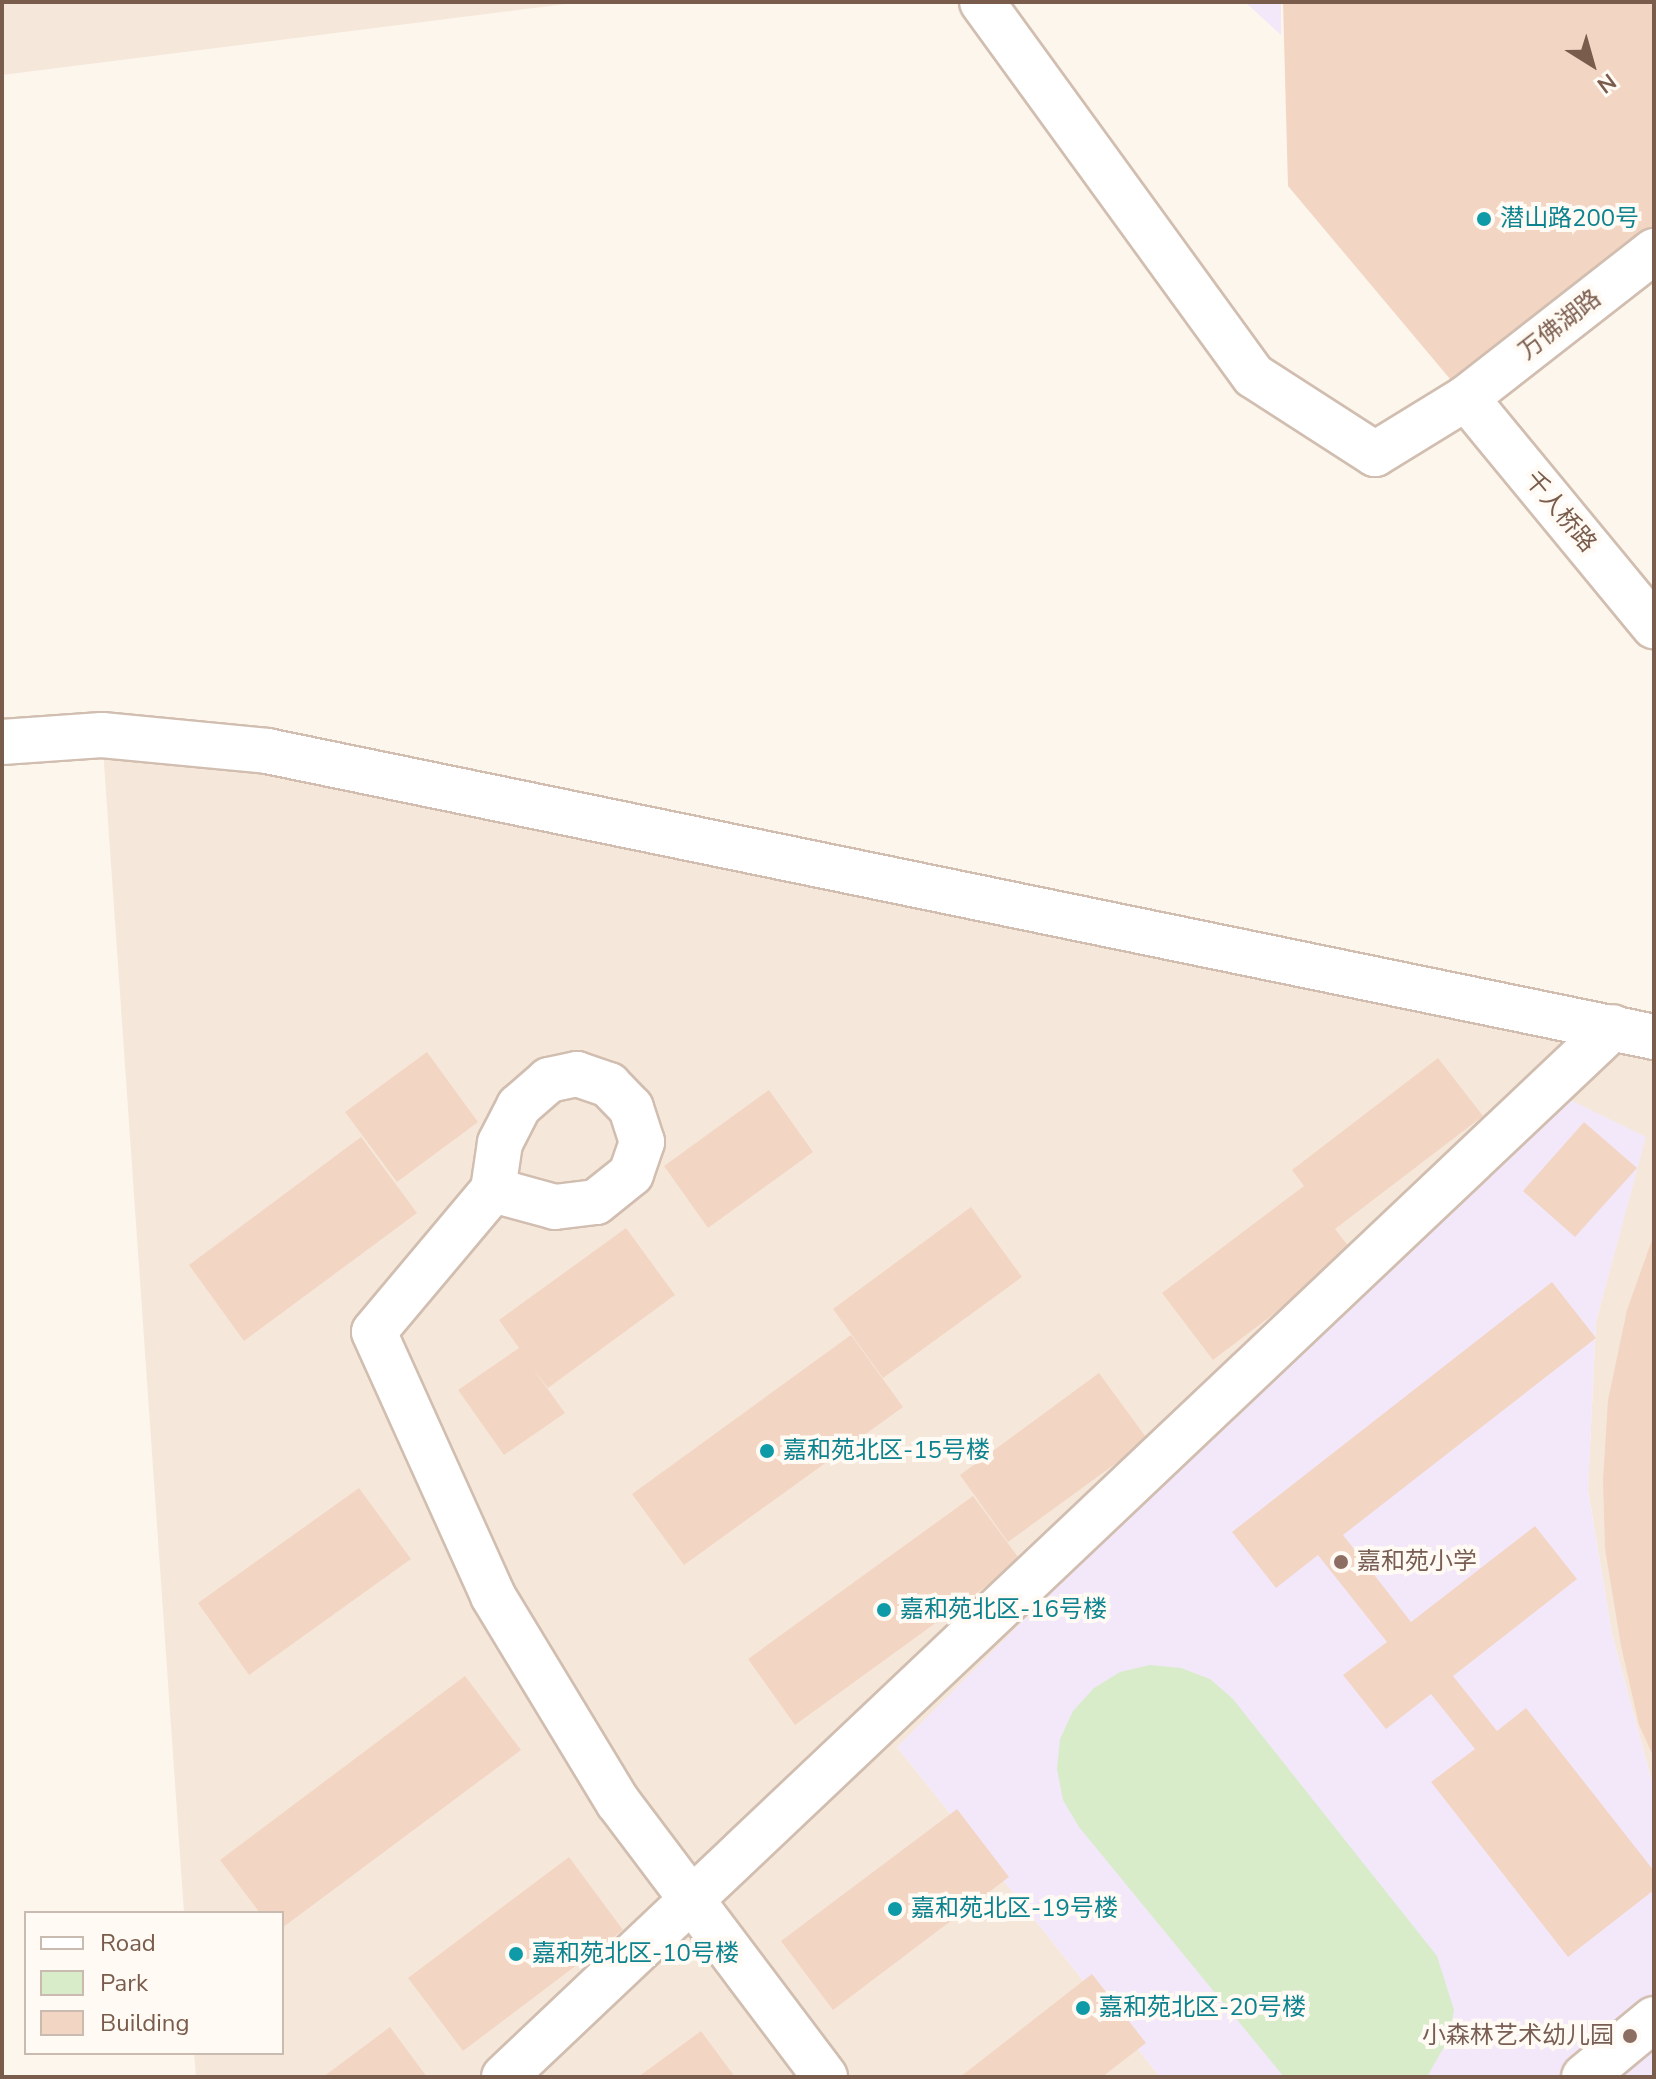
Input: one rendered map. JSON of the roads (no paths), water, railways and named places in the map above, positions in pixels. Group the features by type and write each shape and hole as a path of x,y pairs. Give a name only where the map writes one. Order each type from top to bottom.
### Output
{"street":[{"name":"万佛湖路","path":"982,2 1254,376 1375,454 1466,398 1654,251"},
{"name":"千人桥路","path":"1466,398 1654,626"},
{"path":"2,742 102,735 267,751 1633,1032"},
{"path":"504,2077 689,1897 1633,1032"},
{"path":"493,1190 374,1332 493,1596 618,1802 825,2077"},
{"path":"1584,2077 1654,2019"}],"place":[{"name":"潜山路200号","path":"1484,219"},
{"name":"嘉和苑北区-15号楼","path":"767,1451"},
{"name":"嘉和苑小学","path":"1341,1562"},
{"name":"嘉和苑北区-16号楼","path":"884,1610"},
{"name":"嘉和苑北区-19号楼","path":"895,1909"},
{"name":"嘉和苑北区-10号楼","path":"516,1954"},
{"name":"嘉和苑北区-20号楼","path":"1083,2008"},
{"name":"小森林艺术幼儿园","path":"1630,2036"}]}
